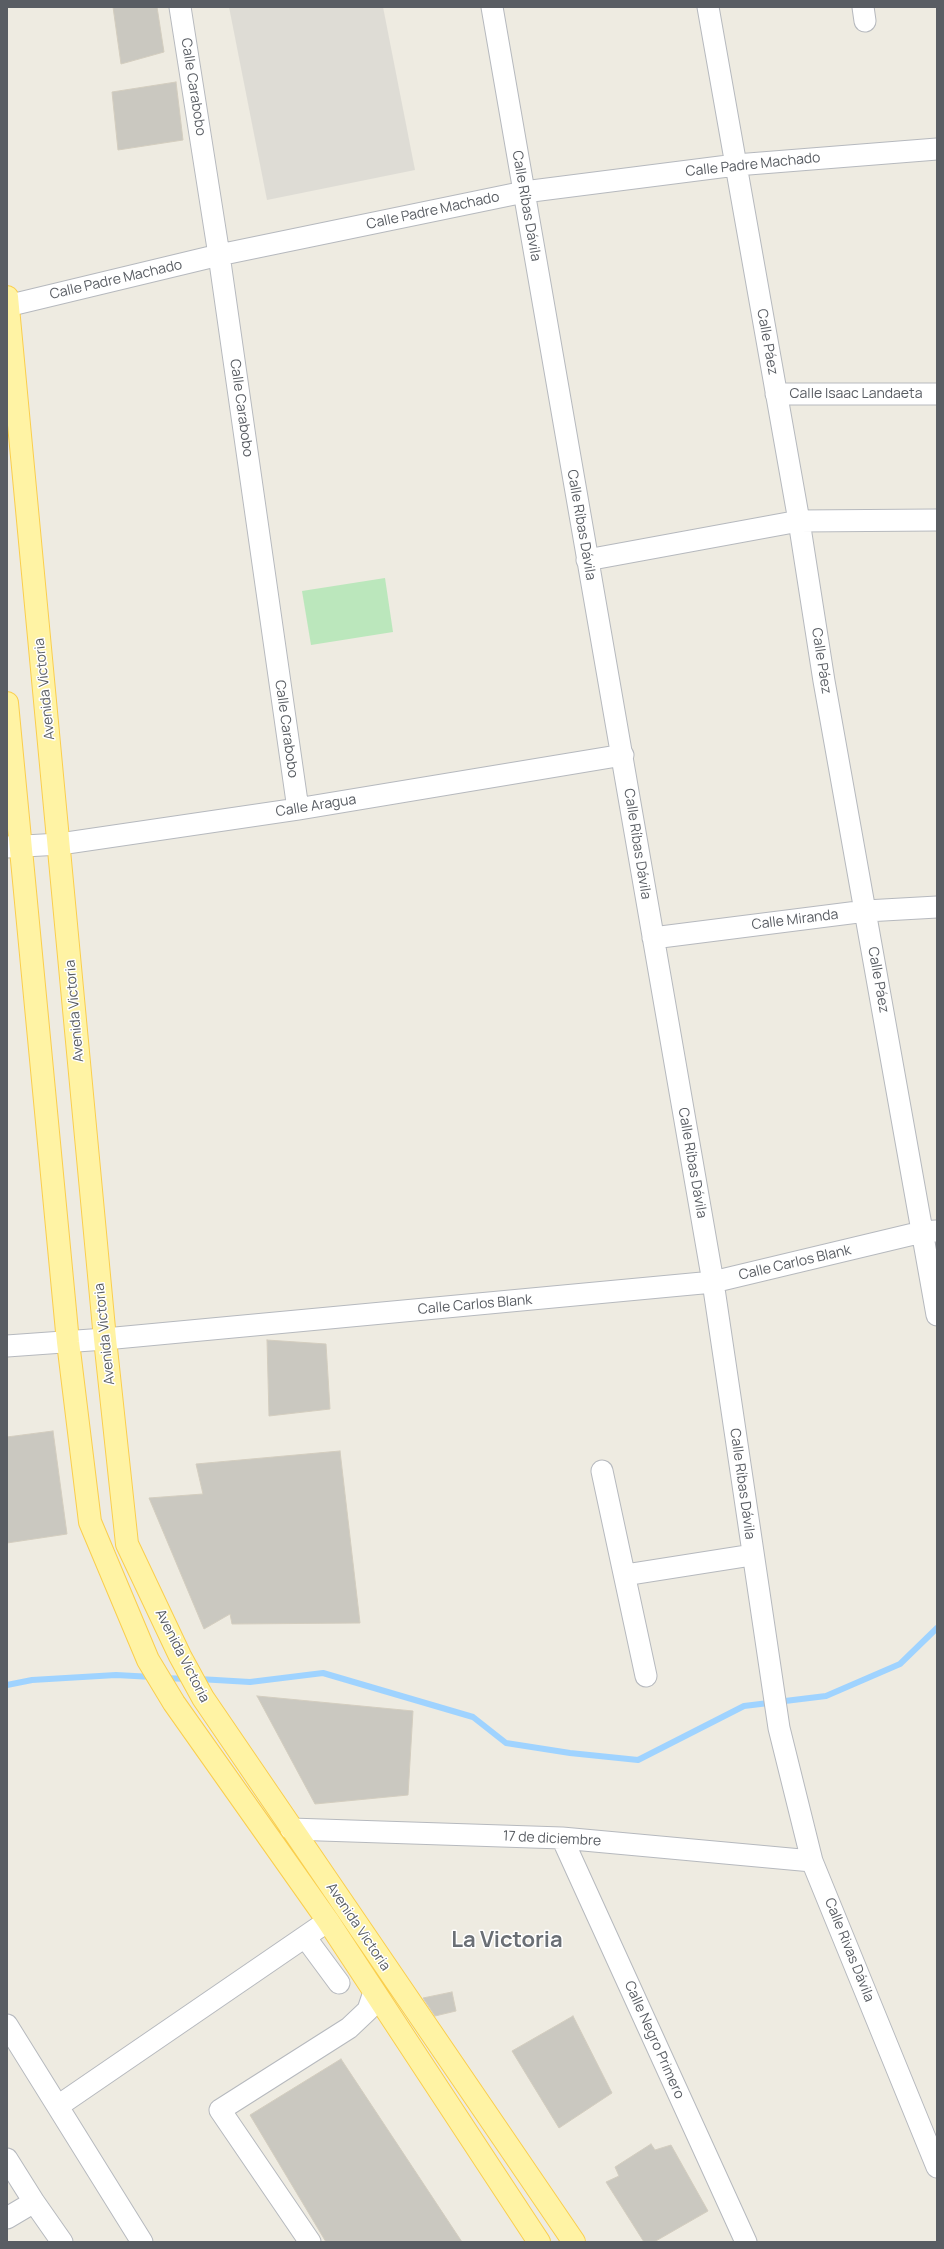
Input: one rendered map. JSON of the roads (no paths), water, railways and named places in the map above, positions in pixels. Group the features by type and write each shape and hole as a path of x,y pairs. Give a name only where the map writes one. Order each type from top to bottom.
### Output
{"main road":[{"name":"Avenida Victoria","path":"7,303 60,844 105,1339 127,1544 180,1656 203,1698 574,2242"},
{"name":"Avenida Victoria","path":"7,704 13,847 68,1342 90,1522 148,1660 174,1702 328,1921 539,2242"}],"street":[{"name":"Calle Carabobo","path":"180,7 219,256 298,809"},
{"name":"Calle Ríbas Dávila","path":"492,7 587,560 623,755 653,938 713,1282 752,1555 779,1728"},
{"name":"Calle Páez","path":"708,7 866,911 930,1232 937,1315"},
{"name":"Calle Padre Machado","path":"7,303 219,256 524,192 736,165 937,149"},
{"name":"Calle Isaac Landaeta","path":"776,394 937,394"},
{"path":"587,560 799,521 937,520"},
{"name":"Calle Aragua","path":"13,847 60,844 298,809 623,755"},
{"name":"Calle Miranda","path":"653,938 866,911 937,907"},
{"name":"Calle Carlos Blank","path":"7,1346 105,1339 713,1282 930,1232"},
{"path":"602,1471 646,1676"},
{"path":"625,1575 752,1555"},
{"name":"Calle Rivas Dávila","path":"779,1728 812,1861 937,2167"},
{"name":"17 de diciembre","path":"291,1829 562,1838 812,1861"},
{"name":"Calle Negro Primero","path":"562,1838 746,2242"},
{"path":"58,2106 328,1921"},
{"path":"305,1937 339,1983"},
{"path":"310,2242 220,2110 349,2028 368,2010 374,1992"},
{"path":"7,2025 142,2242"},
{"path":"7,2159 34,2202 62,2242"},
{"path":"7,2218 34,2202"}],"waterway":[{"path":"199,1679 250,1682 323,1673 473,1717 506,1743 570,1753 638,1760 744,1706 826,1696 900,1664 937,1628"},
{"path":"7,1685 32,1680 116,1675 153,1677"},
{"path":"165,1678 187,1679"}],"district":[{"name":"La Victoria","path":"507,1941"}]}
